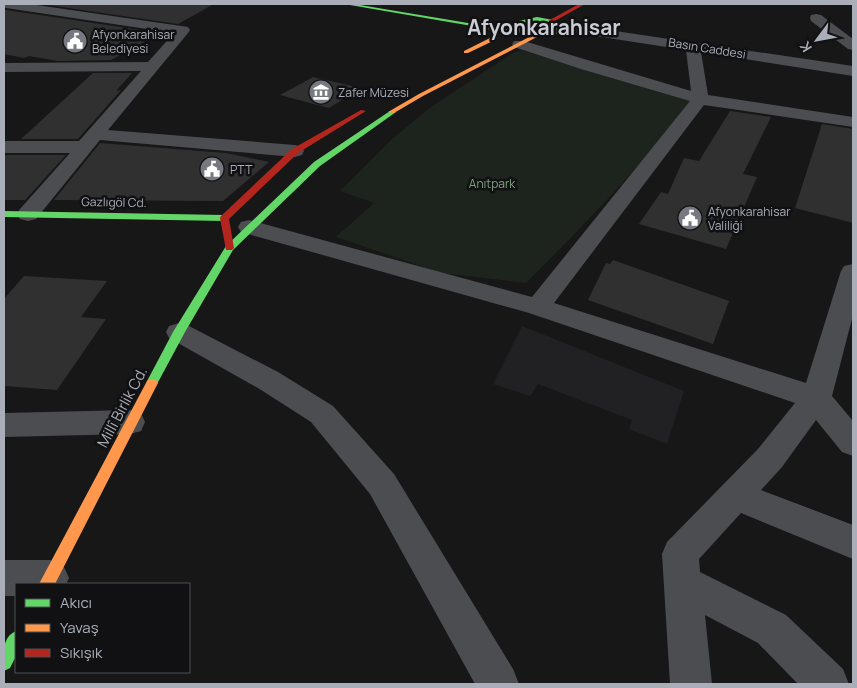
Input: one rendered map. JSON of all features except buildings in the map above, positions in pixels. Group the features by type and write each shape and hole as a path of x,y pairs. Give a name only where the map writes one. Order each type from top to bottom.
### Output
{"main road":[{"path":"346,4 488,26 522,38 552,34 561,30 556,24 509,17"},
{"path":"408,4 472,12"},
{"path":"522,38 514,26 532,20 565,4"},
{"path":"556,24 582,4"},
{"path":"452,59 495,38 496,33 488,26"},
{"name":"Millî Birlik Cd.","path":"48,581 130,422 179,332 229,248 317,164 376,122 522,38"},
{"path":"229,248 224,218 295,151 375,104"},
{"name":"Gazlıgöl Cd.","path":"4,214 224,218 249,227"},
{"path":"4,662 15,641"}],"street":[{"path":"6,4 183,30 28,214"},
{"path":"815,15 853,46"},
{"name":"Basın Caddesi","path":"556,24 853,71"},
{"path":"522,38 586,66 700,99 853,122"},
{"path":"538,307 700,99 693,46"},
{"path":"4,67 154,66"},
{"path":"4,147 89,140 295,151"},
{"path":"249,227 538,307 816,398 853,443"},
{"path":"691,684 680,554 770,458 816,398 853,271"},
{"path":"179,332 268,380 322,414 382,484 498,684"},
{"path":"4,425 130,422"},
{"path":"735,495 853,542"},
{"path":"4,578 48,581"},
{"path":"683,583 772,630 828,684"}],"shaded area":[{"path":"522,326 684,391 667,444 629,429 632,420 538,384 530,396 493,384"}],"green space":[{"name":"Anıtpark","path":"521,50 691,100 633,172 526,283 441,273 336,237 374,203 340,191 393,138 431,107 513,53"}],"traffic: fast":[{"path":"346,4 507,30"},
{"path":"537,19 551,21 561,27 561,30 544,35 532,35 515,28 516,23 537,19"},
{"path":"152,383 179,332 229,248 317,164 392,112"},
{"path":"4,214 224,218"},
{"path":"4,662 15,641"}],"traffic: slow":[{"path":"466,52 495,38 496,33 488,26"},
{"path":"392,112 537,35"},
{"path":"48,583 152,383"}],"traffic: jam":[{"path":"551,21 582,4"},
{"path":"229,248 224,218 295,151 363,111"}],"place":[{"name":"Afyonkarahisar Belediyesi","path":"75,41"},
{"name":"Zafer Müzesi","path":"321,92"},
{"name":"PTT","path":"212,169"},
{"name":"Afyonkarahisar Valiliği","path":"690,218"}],"district":[{"name":"Afyonkarahisar","path":"544,27"}]}
